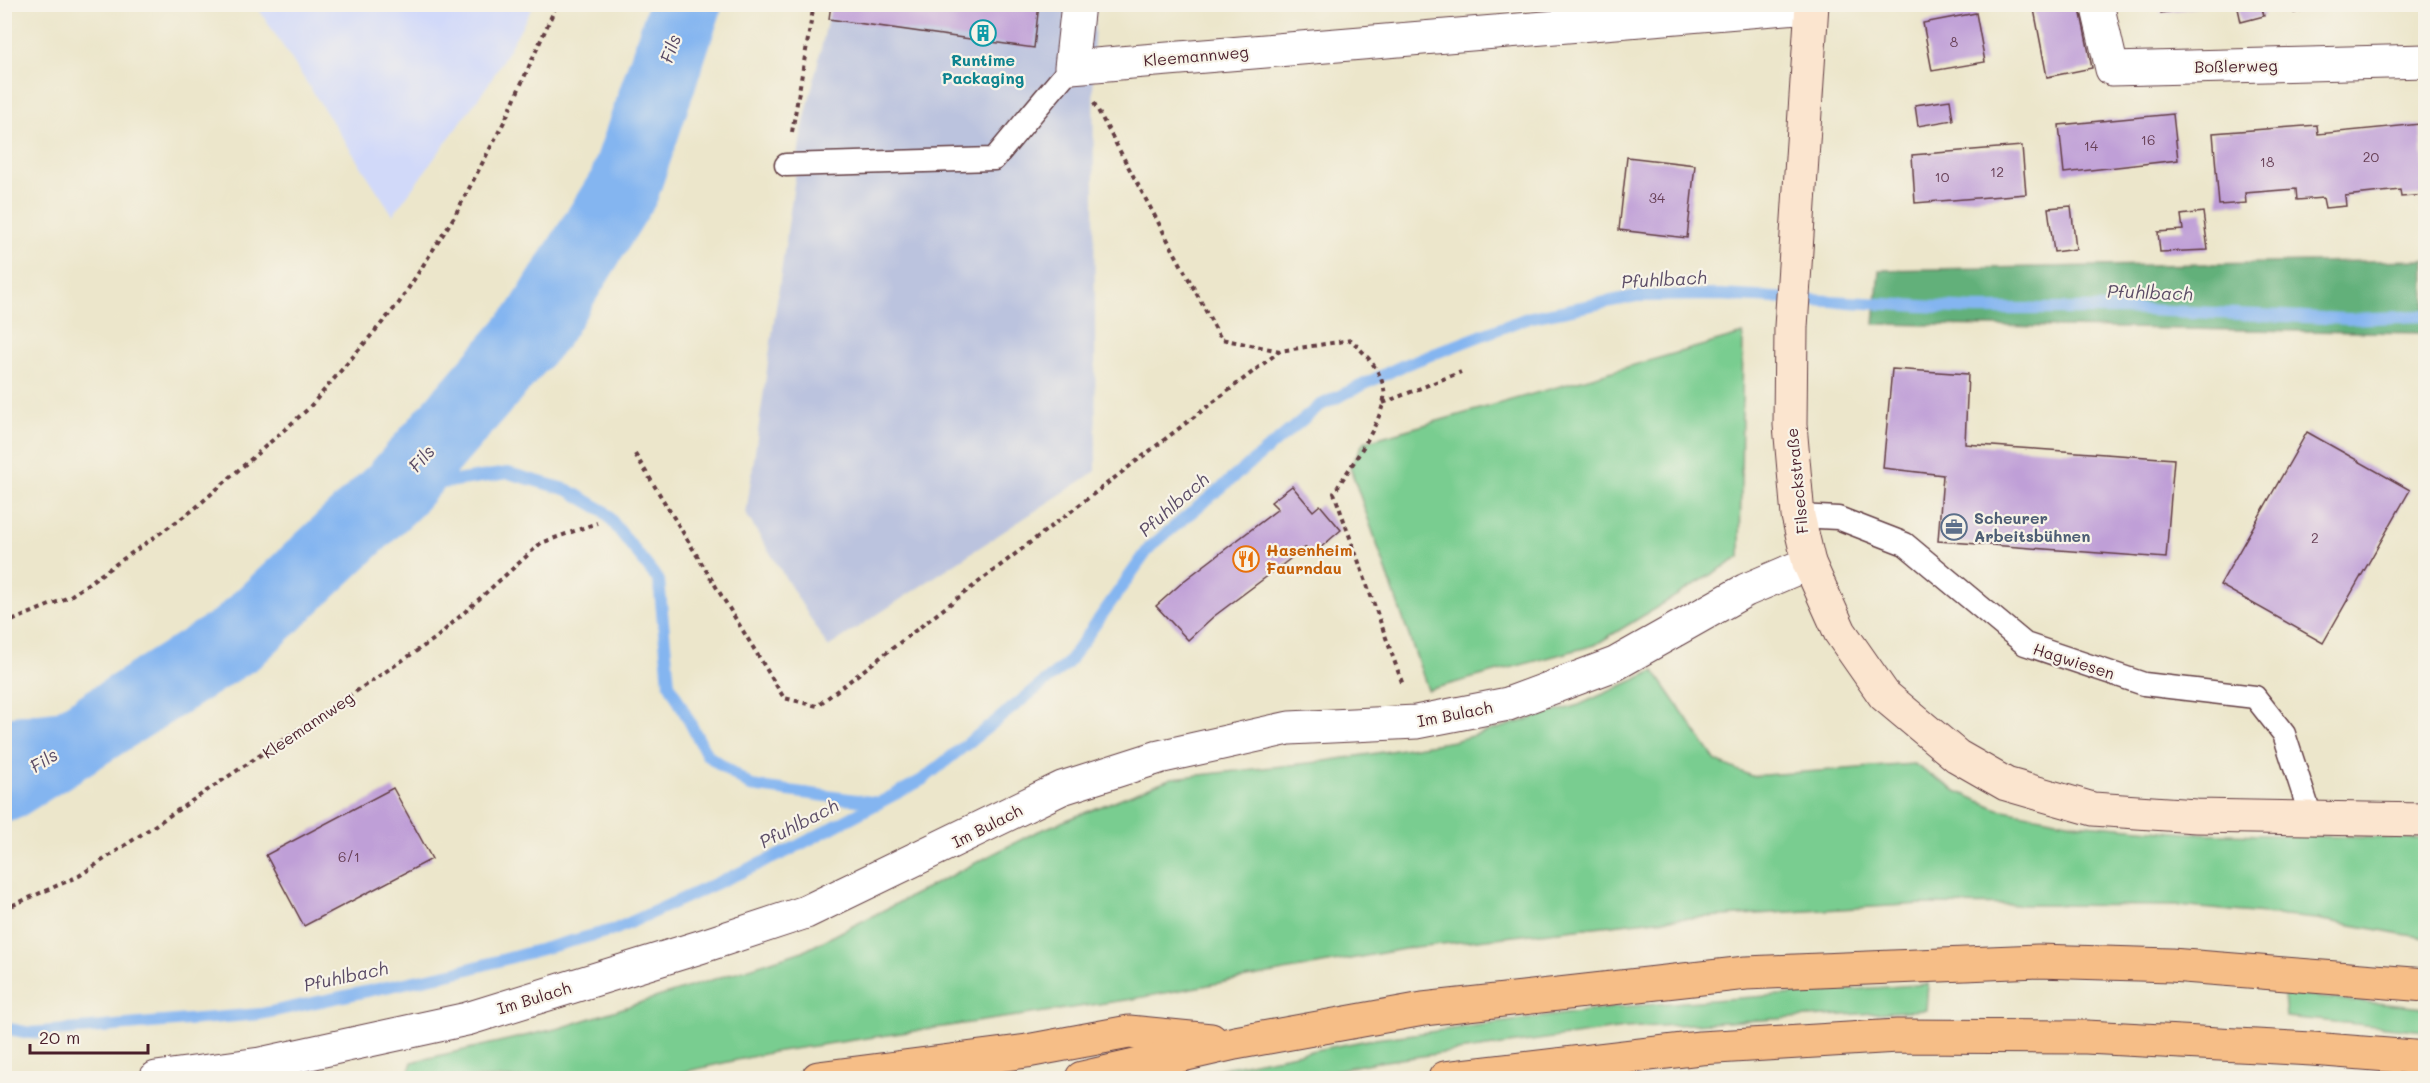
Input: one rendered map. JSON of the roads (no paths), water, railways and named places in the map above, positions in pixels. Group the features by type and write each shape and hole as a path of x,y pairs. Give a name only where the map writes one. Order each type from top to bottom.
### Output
{"highway":[{"path":"1082,1078 1235,1043 1423,1009 1573,990 1746,973 2037,961 2171,965 2426,985"},
{"path":"818,1078 1027,1052 1129,1032 1235,1043"},
{"path":"1445,1078 1700,1048 1897,1036 2086,1037 2312,1049 2426,1058"}],"street":[{"path":"1071,67 1078,4"},
{"name":"Boßlerweg","path":"2097,4 2112,69 2426,61"},
{"name":"Kleemannweg","path":"1071,67 1811,5"},
{"name":"Filseckstraße","path":"1811,5 1791,327 1790,425 1798,516 1809,563 1840,632 1884,695 1957,756 2006,784 2093,809 2196,816 2426,820"},
{"name":"Im Bulach","path":"156,1078 260,1064 467,1019 700,947 806,912 1062,788 1159,757 1289,728 1416,722 1508,704 1615,664 1746,590 1809,563"}],"lane":[{"path":"786,165 994,159 1071,67"},
{"name":"Hagwiesen","path":"1798,516 1838,519 1905,544 2025,645 2144,684 2255,697 2284,734 2311,817"}],"waterway":[{"name":"Fils","path":"4,786 238,638 395,490 539,324 624,187 686,4"},
{"name":"Pfuhlbach","path":"4,1028 30,1033 261,1014 461,971 616,929 788,851 922,780 1067,664 1150,547 1319,406 1402,366 1527,318 1636,296 1720,295 1975,309 2122,309 2348,319 2426,316"},
{"path":"395,490 508,473 568,490 604,511 659,581 669,683 707,755 751,786 879,803"},
{"path":"4,738 99,727"}],"place":[{"name":"Runtime Packaging","path":"983,33"},
{"name":"Scheurer Arbeitsbühnen","path":"1954,527"},
{"name":"Hasenheim Faurndau","path":"1246,559"}]}
